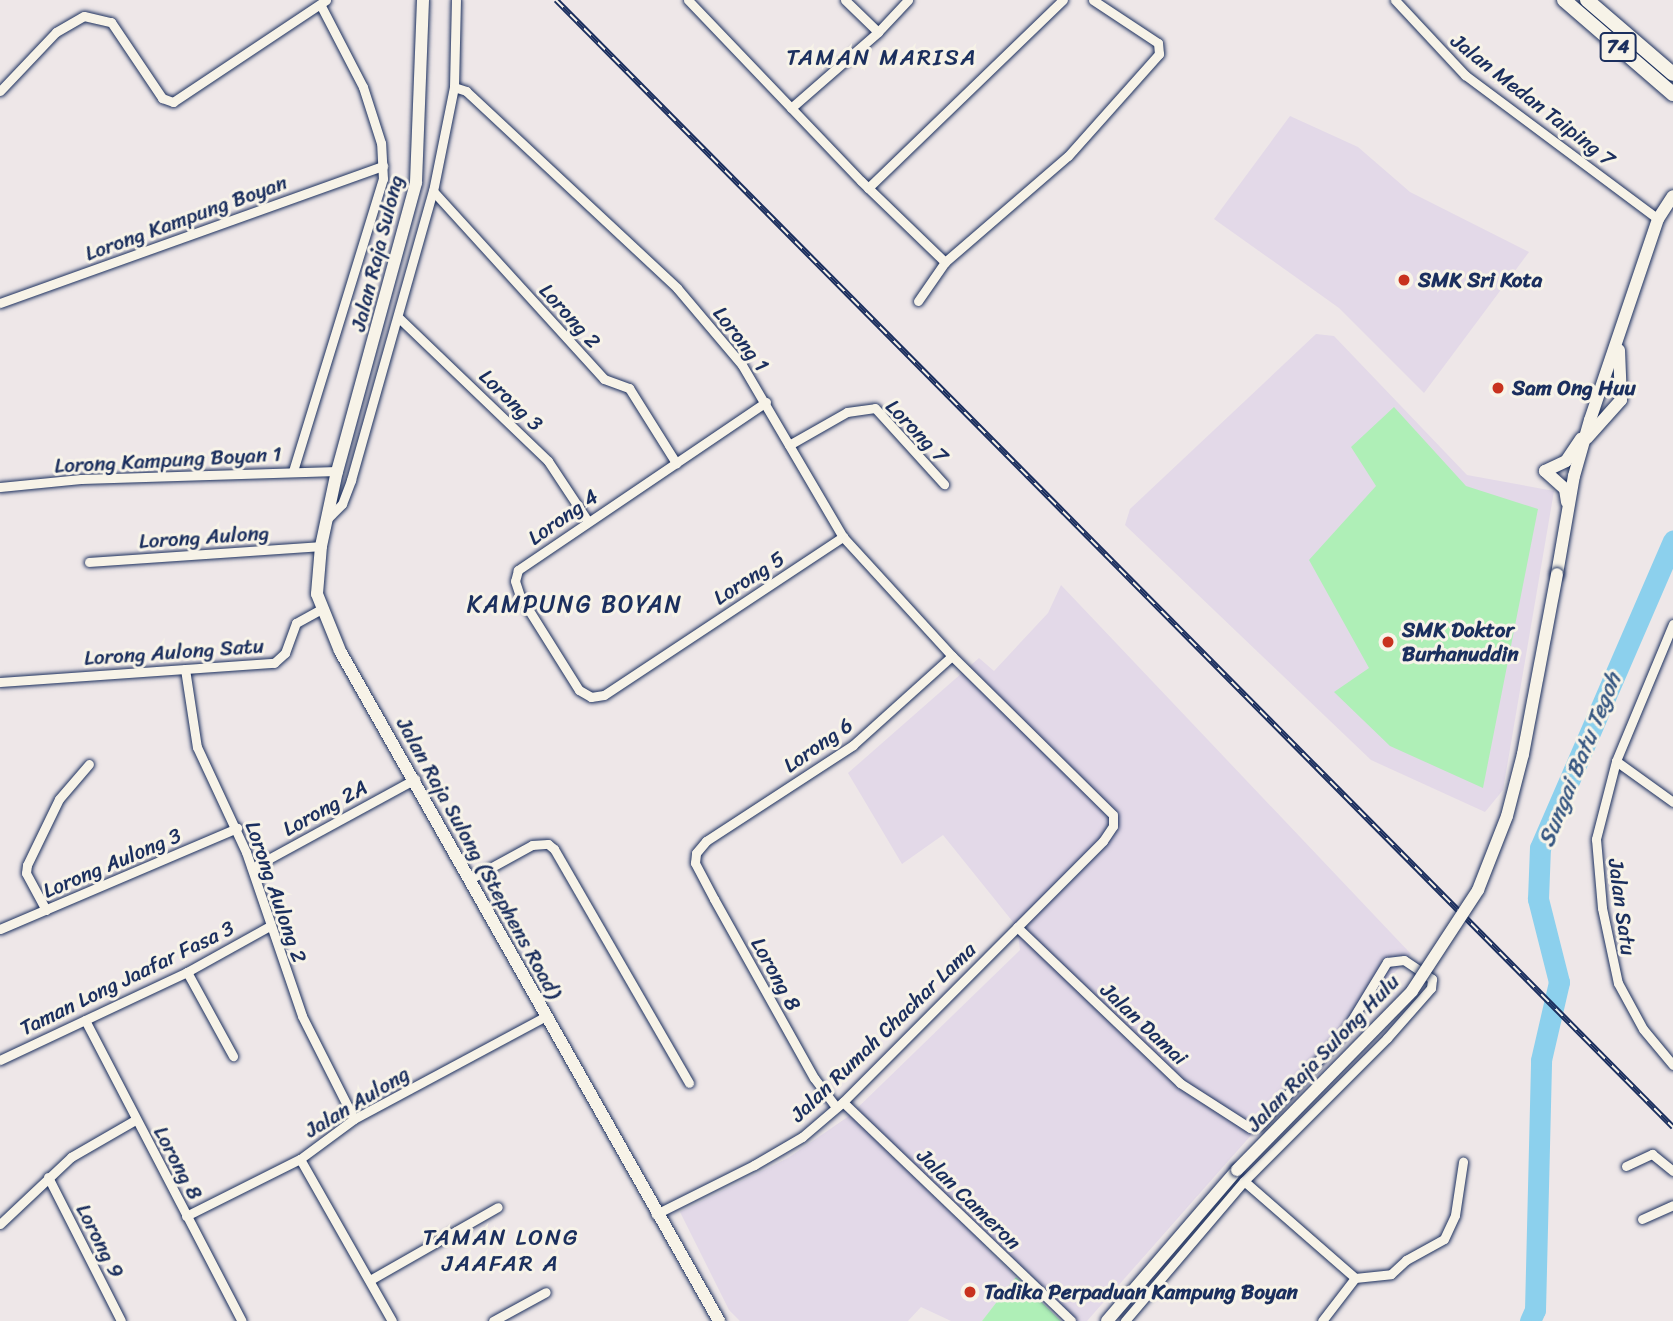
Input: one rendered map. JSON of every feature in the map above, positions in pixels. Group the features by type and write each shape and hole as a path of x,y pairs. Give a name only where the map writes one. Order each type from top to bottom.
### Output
{"main road":[{"name":"74","path":"1564,0 1673,94"},
{"name":"74","path":"1587,0 1673,74"}],"street":[{"name":"Jalan Raja Sulong","path":"362,388 416,183 423,0"},
{"path":"328,518 342,504 351,480 433,191 454,87 456,0"},
{"path":"688,0 868,188 945,262"},
{"path":"845,0 878,32"},
{"path":"791,108 878,32 908,0"},
{"path":"868,188 1063,0"},
{"path":"918,301 945,262 1068,156 1159,54 1158,43 1093,0"},
{"name":"Jalan Medan Taiping 7","path":"1395,0 1465,75 1658,219"},
{"path":"0,91 56,32 84,16 111,22 162,98 173,102 323,2 363,88 383,166 366,239 293,471"},
{"name":"Lorong 1","path":"454,87 466,91 677,288 742,365 843,537 952,656"},
{"name":"Lorong Kampung Boyan","path":"0,303 383,166"},
{"name":"Lorong 2","path":"433,191 604,379 629,388 676,463"},
{"path":"1568,513 1565,489 1545,471 1566,461 1590,420 1658,219 1673,196"},
{"name":"Lorong 3","path":"397,317 548,461 587,520"},
{"path":"1585,440 1621,400 1617,371 1621,332"},
{"name":"Jalan Raja Sulong (Stephens Road)","path":"362,388 337,471 321,546 316,575 321,609 340,651 415,779 656,1214 719,1321"},
{"name":"Lorong 4","path":"604,695 591,696 579,690 520,596 515,581 518,570 587,520 765,402"},
{"name":"Lorong 7","path":"789,445 847,412 875,408 944,484"},
{"name":"Jalan Raja Sulong Hulu","path":"1107,1321 1412,991 1479,890 1507,816 1523,754 1568,513 1590,420"},
{"name":"Lorong Kampung Boyan 1","path":"0,487 81,479 337,471"},
{"name":"Lorong 5","path":"604,695 843,537"},
{"name":"Lorong Aulong","path":"89,562 321,546"},
{"name":"Lorong Aulong Satu","path":"0,682 274,663 285,653 296,623 321,609"},
{"name":"Jalan Satu","path":"1673,624 1670,644 1616,761 1596,839 1609,953 1630,1009 1673,1065"},
{"name":"Lorong 6","path":"696,853 706,841 853,745 952,656"},
{"name":"Jalan Rumah Chachar Lama","path":"656,1214 802,1137 839,1104 1103,841 1113,826 1113,815 952,656"},
{"name":"Lorong Aulong 2","path":"185,669 197,747 237,828 252,868 268,927 302,1016 354,1119"},
{"path":"1616,761 1673,802"},
{"path":"46,910 26,873 27,865 59,799 89,764"},
{"name":"Lorong 2A","path":"252,868 415,779"},
{"name":"Lorong Aulong 3","path":"0,929 237,828"},
{"path":"470,879 532,845 548,844 689,1083"},
{"name":"Lorong 8","path":"696,853 695,863 814,1078 839,1104"},
{"name":"Taman Long Jaafar Fasa 3","path":"0,1059 187,972 268,927"},
{"name":"Jalan Damai","path":"1017,927 1180,1083 1241,1124 1259,1126 1345,1031 1387,962 1404,960 1427,973 1431,988 1423,998 1241,1176"},
{"path":"187,972 233,1056"},
{"name":"Jalan Aulong","path":"186,1216 300,1159 354,1119 546,1016"},
{"name":"Lorong 8","path":"85,1020 242,1321"},
{"name":"Jalan Cameron","path":"839,1104 1070,1321"},
{"path":"0,1224 71,1157 135,1120"},
{"path":"1626,1166 1652,1154 1673,1171"},
{"path":"300,1159 392,1321"},
{"path":"1322,1321 1355,1278 1391,1274 1406,1260 1444,1239 1455,1214 1463,1162"},
{"path":"1125,1321 1241,1176 1355,1278"},
{"name":"Lorong 9","path":"48,1177 121,1321"},
{"path":"1642,1219 1673,1205"},
{"path":"370,1280 498,1207"},
{"path":"493,1321 546,1292"}],"shaded area":[{"name":"SMK Sri Kota","path":"1290,116 1358,147 1410,192 1529,252 1424,393 1339,308 1214,219"},
{"name":"SMK Doktor Burhanuddin","path":"1316,334 1334,336 1467,475 1554,491 1503,790 1485,812 1371,760 1125,525 1130,509"},
{"path":"1061,585 1411,954 1087,1321 1071,1321 988,1241 984,1246 1016,1277 982,1321 951,1321 921,1307 908,1321 740,1321 729,1310 680,1212 788,1158 849,1116 1020,950 1017,927 943,835 902,864 848,773 979,658 994,671 1048,613"}],"green space":[{"path":"1394,407 1466,486 1538,509 1483,788 1390,746 1334,692 1369,668 1309,560 1376,486 1351,447"},
{"path":"1016,1277 1061,1321 982,1321"}],"waterway":[{"name":"Sungai Batu Tegoh","path":"1530,1321 1535,1310 1541,1060 1559,982 1538,899 1540,848 1673,540"}],"railway":[{"path":"556,0 1673,1127"}],"place":[{"name":"SMK Sri Kota","path":"1404,280"},
{"name":"Sam Ong Huu","path":"1498,388"},
{"name":"SMK Doktor Burhanuddin","path":"1388,642"},
{"name":"Tadika Perpaduan Kampung Boyan","path":"970,1292"}],"district":[{"name":"TAMAN MARISA","path":"882,58"},
{"name":"KAMPUNG BOYAN","path":"575,605"},
{"name":"TAMAN LONG JAAFAR A","path":"501,1251"}]}
